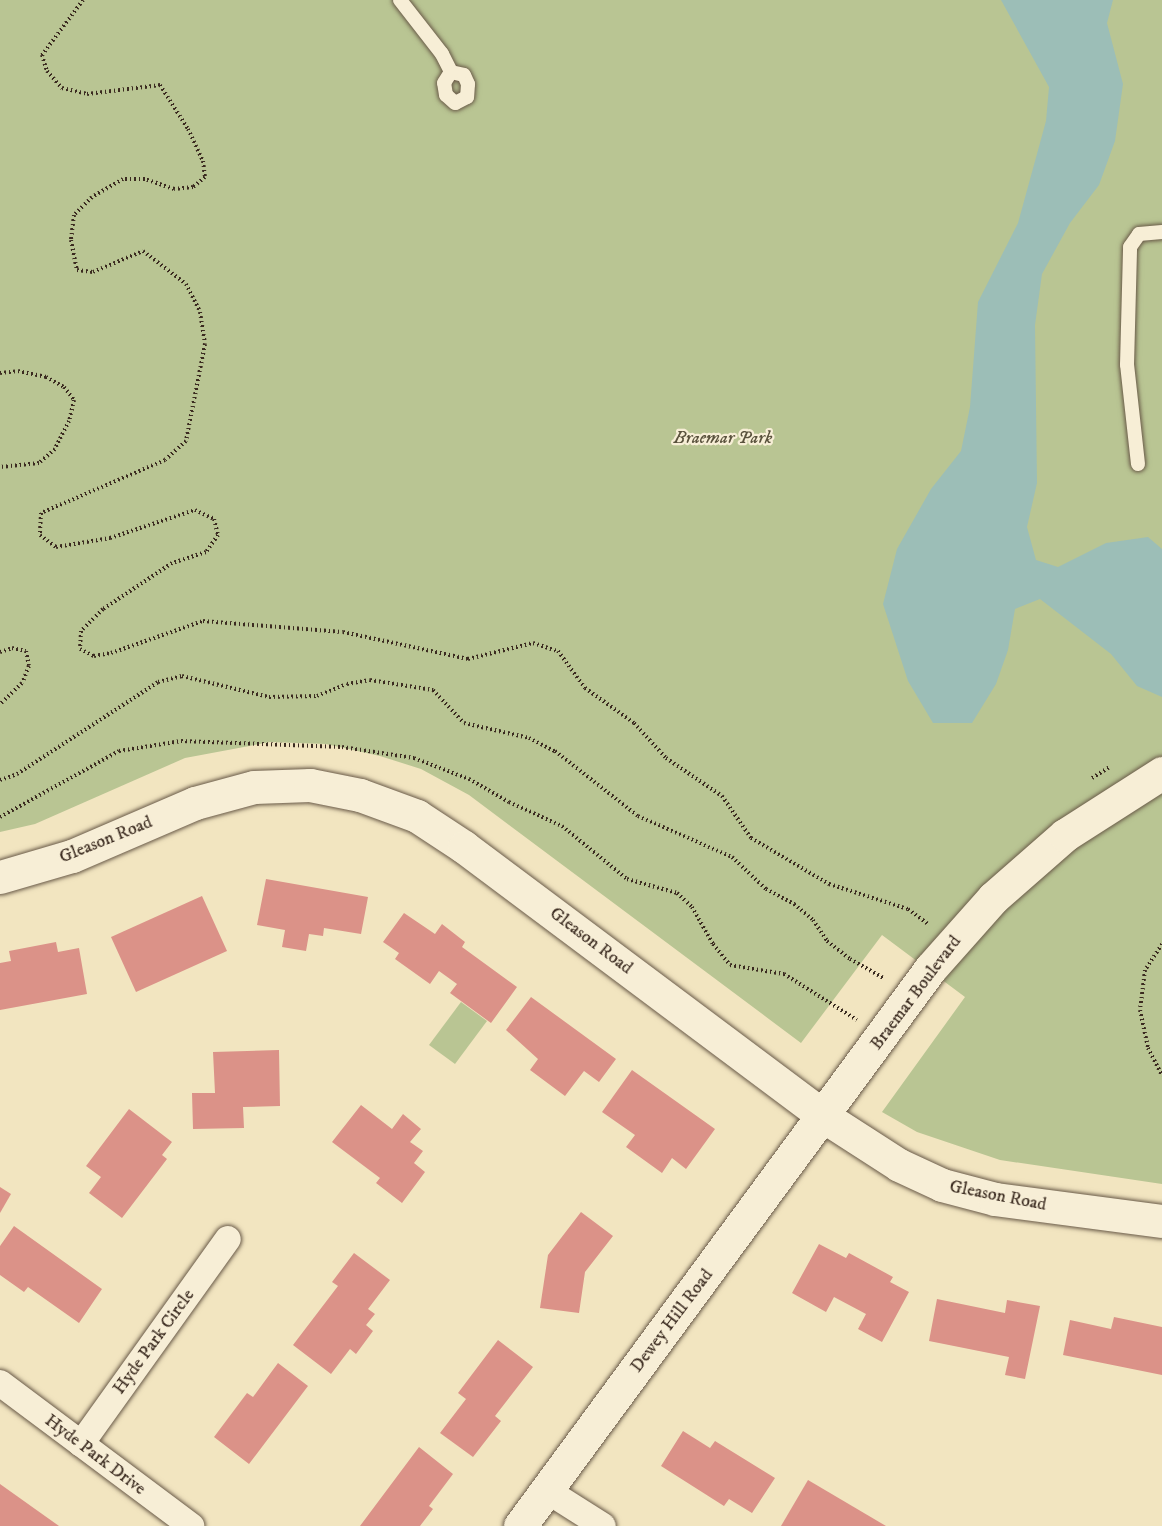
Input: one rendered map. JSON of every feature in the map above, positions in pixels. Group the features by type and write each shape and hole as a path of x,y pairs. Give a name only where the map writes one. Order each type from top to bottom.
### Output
{"street":[{"name":"Braemar Boulevard","path":"824,1116 930,969 993,898 1065,835 1162,773"},
{"name":"Gleason Road","path":"0,877 72,856 195,803 254,787 310,785 360,795 417,816 464,847 824,1116 899,1166 942,1185 995,1199 1162,1221"},
{"name":"Dewey Hill Road","path":"520,1526 824,1116"},
{"name":"Hyde Park Circle","path":"81,1444 228,1239"},
{"name":"Hyde Park Drive","path":"0,1383 191,1526"},
{"path":"546,1490 603,1526"}],"lane":[{"path":"400,0 442,54 451,72"},
{"path":"1138,464 1127,365 1130,247 1139,234 1162,232"}],"path":[{"path":"83,0 42,55 47,71 62,88 87,94 160,85 188,129 203,161 205,177 194,187 174,189 145,178 123,178 92,197 74,216 71,240 77,270 93,272 143,251 186,284 200,312 205,344 186,441 165,460 41,513 40,535 56,547 110,538 195,510 214,519 218,535 206,552 172,563 104,609 81,631 80,649 94,656 111,653 203,621 343,632 468,659 533,643 558,651 585,688 634,723 666,758 722,796 751,837 829,884 908,909 932,927"},
{"path":"0,373 18,371 46,377 64,387 74,400 69,421 55,448 39,463 0,467"},
{"path":"0,652 12,648 26,651 29,666 22,683 0,704"},
{"path":"0,780 17,774 158,682 182,676 269,697 317,696 347,684 370,680 433,690 442,704 464,723 529,738 547,746 580,767 638,816 732,857 766,889 794,904 813,920 827,941 850,959 889,980"},
{"path":"1162,944 1145,970 1140,1010 1148,1048 1162,1076"}],"green space":[{"name":"Braemar Park","path":"0,0 1162,0 1162,1184 1000,1160 917,1132 882,1112 965,997 882,935 801,1043 469,795 421,769 380,756 326,744 270,742 185,758 35,824 0,832"},
{"path":"461,1002 487,1021 455,1064 429,1045"}],"water":[{"path":"1001,0 1113,0 1107,23 1123,84 1115,141 1099,185 1070,223 1042,274 1035,325 1037,483 1027,527 1036,560 1058,567 1106,543 1148,537 1162,549 1162,697 1137,686 1111,654 1040,599 1015,609 1008,650 996,684 972,723 933,723 908,681 883,604 897,549 931,489 961,451 970,407 978,302 1018,223 1046,121 1049,87"}],"building":[{"path":"266,879 368,897 361,934 324,928 323,936 309,934 306,951 282,947 285,930 257,925"},
{"path":"202,896 227,951 136,992 111,937"},
{"path":"404,913 435,934 442,924 465,942 462,947 517,987 491,1023 450,993 457,984 439,971 430,984 395,959 399,953 383,942"},
{"path":"56,942 58,952 79,948 87,994 0,1010 0,963 11,961 9,951"},
{"path":"531,997 616,1059 599,1082 584,1071 565,1096 530,1070 538,1059 506,1030"},
{"path":"279,1050 280,1106 243,1107 244,1128 193,1129 192,1093 215,1093 213,1052"},
{"path":"632,1070 715,1129 686,1169 672,1158 662,1173 626,1147 635,1135 602,1112"},
{"path":"361,1105 392,1129 403,1114 421,1129 410,1142 423,1151 414,1163 425,1172 402,1203 376,1183 380,1178 332,1142"},
{"path":"129,1109 172,1142 162,1155 167,1159 122,1218 89,1193 101,1177 86,1166"},
{"path":"0,1187 11,1194 0,1213"},
{"path":"581,1212 613,1236 585,1272 579,1313 540,1308 548,1255"},
{"path":"14,1226 102,1289 79,1323 28,1287 24,1292 0,1275 0,1246"},
{"path":"819,1244 846,1258 849,1253 893,1277 890,1282 909,1292 882,1342 858,1329 866,1314 834,1297 826,1312 792,1293"},
{"path":"354,1253 390,1280 368,1309 375,1314 366,1325 373,1331 356,1354 350,1349 331,1374 293,1345 338,1286 332,1282"},
{"path":"937,1299 1005,1313 1007,1300 1040,1306 1025,1379 1005,1375 1009,1357 929,1341"},
{"path":"1114,1317 1162,1327 1162,1375 1063,1355 1070,1320 1111,1329"},
{"path":"498,1340 533,1367 495,1416 501,1421 473,1457 440,1433 466,1399 458,1393"},
{"path":"278,1363 308,1386 249,1464 214,1437 247,1393 253,1397"},
{"path":"683,1431 710,1448 715,1441 775,1478 752,1513 729,1499 724,1506 661,1466"},
{"path":"419,1447 453,1474 429,1506 433,1509 420,1526 360,1526"},
{"path":"808,1480 886,1526 781,1526"},
{"path":"0,1484 59,1526 0,1526"}]}
